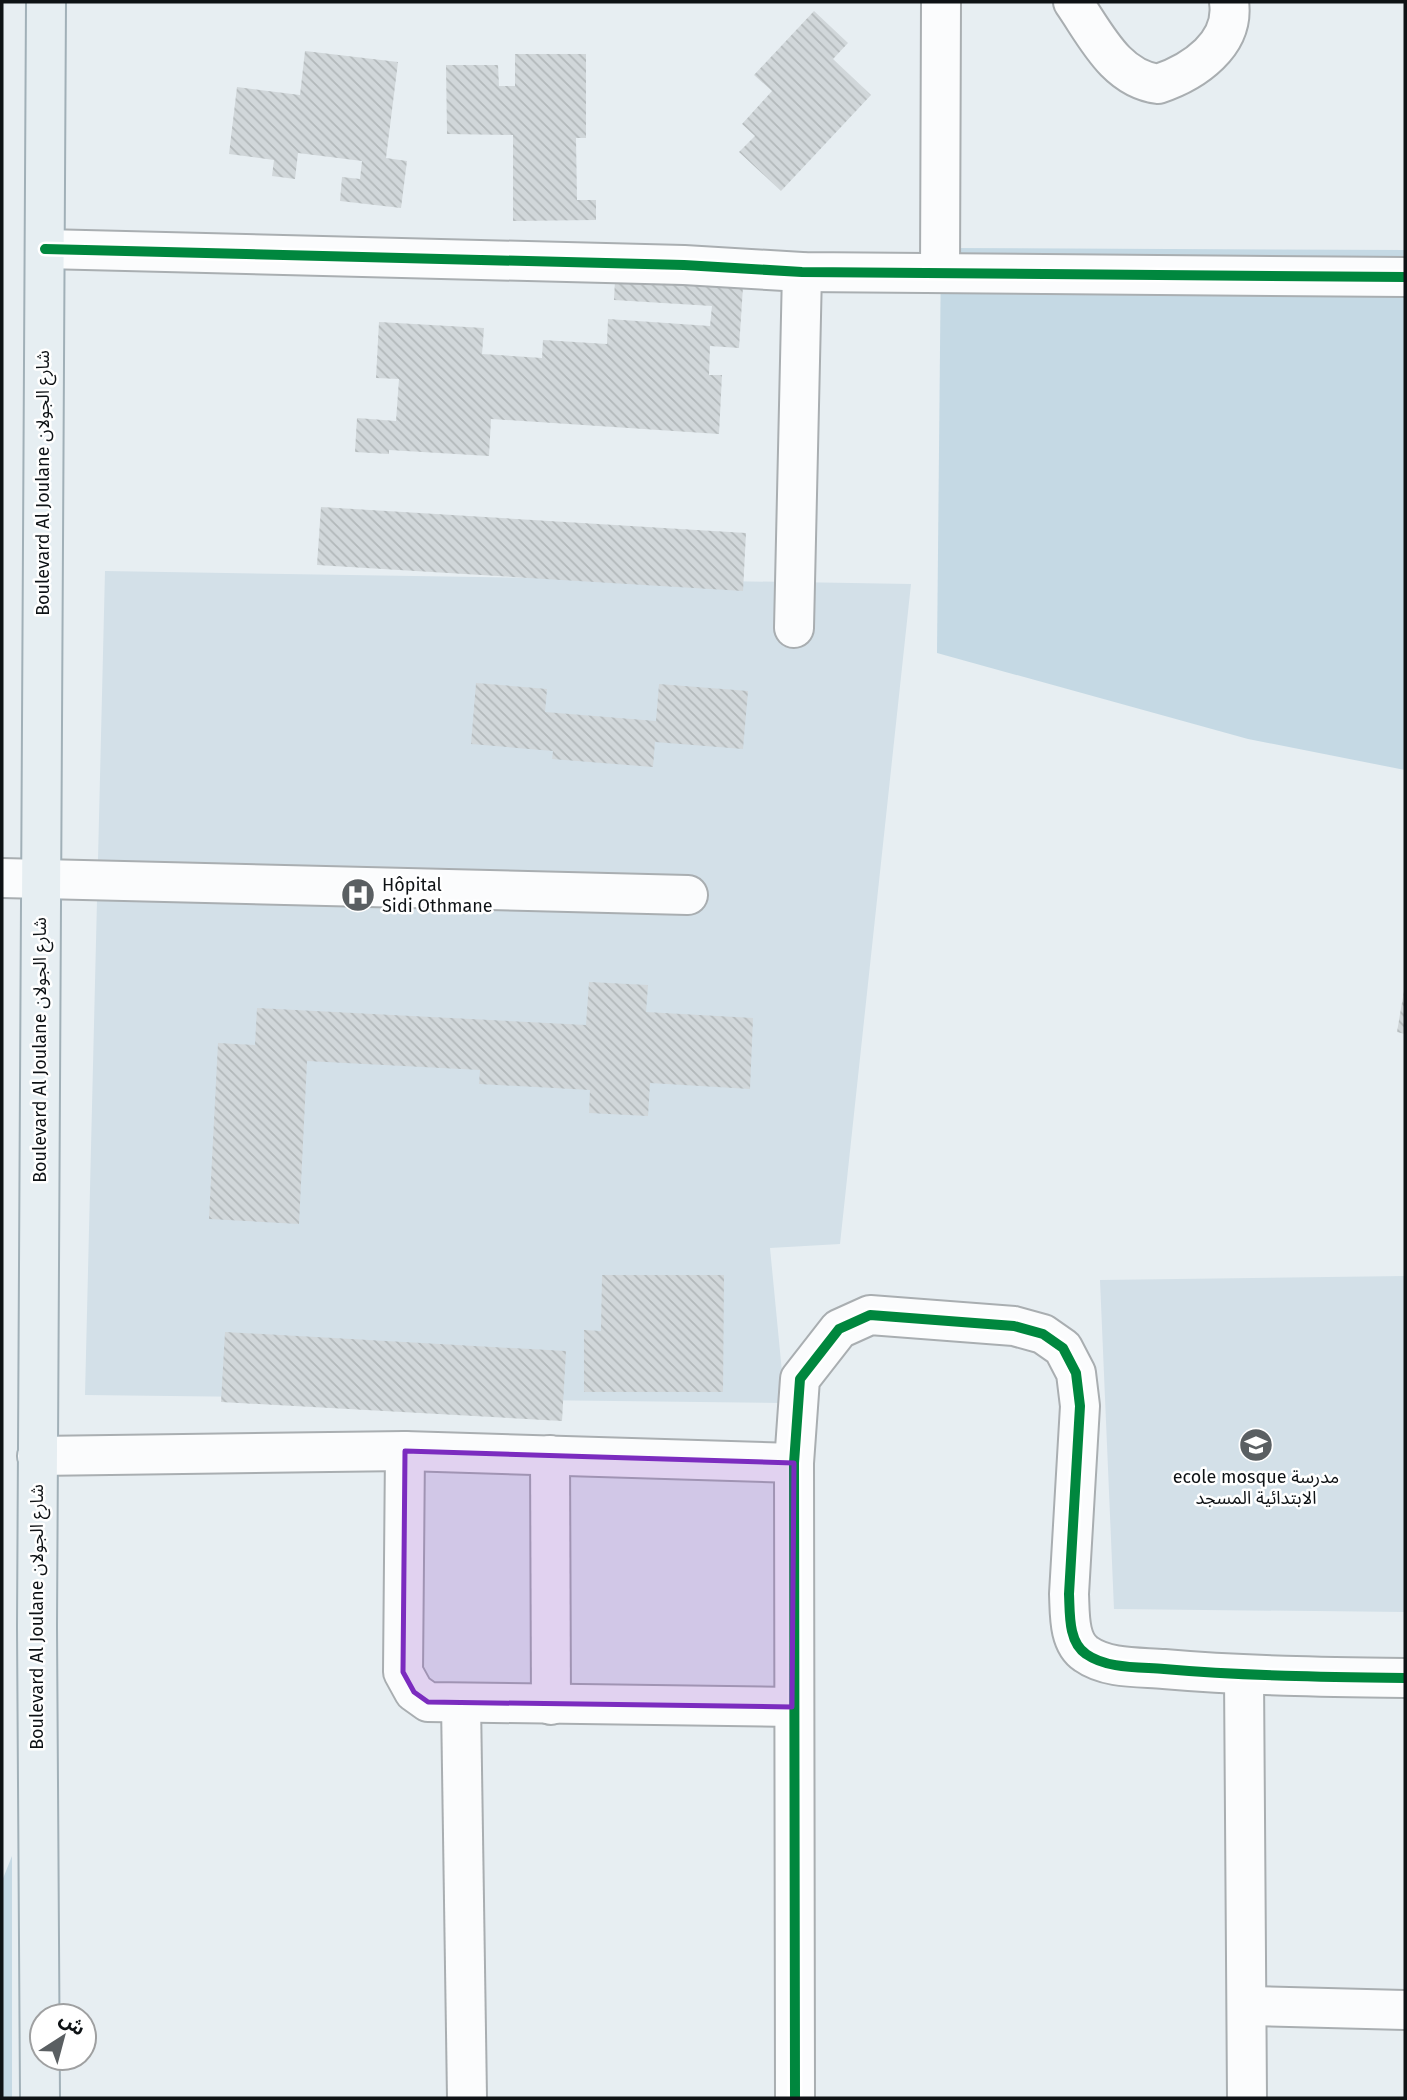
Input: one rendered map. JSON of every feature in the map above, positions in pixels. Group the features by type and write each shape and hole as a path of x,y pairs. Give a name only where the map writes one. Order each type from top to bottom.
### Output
{"main road":[{"name":"Boulevard Al Joulane شارع الجولان","path":"40,2098 37,1457 46,2"}],"street":[{"path":"940,273 941,2"},
{"path":"1073,2 1122,69 1136,79 1157,84 1216,49 1230,23 1229,2"},
{"path":"45,249 684,265 802,272 1405,277"},
{"path":"794,628 802,272"},
{"path":"2,878 688,895"},
{"path":"794,2098 794,1463 800,1379 839,1329 870,1315 1014,1326 1043,1334 1063,1348 1076,1373 1080,1406 1069,1594 1074,1638 1084,1653 1120,1665 1244,1676 1405,1678"},
{"path":"405,1451 403,1672 414,1692 428,1702 792,1707"},
{"path":"37,1457 405,1451 794,1463"},
{"path":"550,1455 551,1705"},
{"path":"1244,1676 1247,2098"},
{"path":"461,1703 467,2098"},
{"path":"1248,2006 1405,2010"}],"highlighted area":[{"path":"405,1451 794,1463 792,1707 428,1702 414,1692 403,1672"}],"shaded area":[{"path":"941,248 1405,250 1405,770 1248,739 937,653"},
{"path":"105,571 911,584 840,1244 770,1248 785,1403 85,1395"},
{"name":"ecole mosque مدرسة الابتدائية المسجد","path":"1405,1276 1405,1612 1114,1609 1100,1280"},
{"path":"12,1856 12,2098 2,2098 2,1881"}],"building":[{"path":"814,11 848,43 833,59 871,95 781,191 739,152 755,136 742,124 772,91 754,75"},
{"path":"305,51 398,62 386,158 407,161 401,208 340,201 342,177 360,179 362,161 298,153 295,179 272,176 274,160 229,154 237,87 300,95"},
{"path":"515,54 586,54 586,138 576,138 577,200 596,200 596,220 513,221 513,135 447,134 446,65 498,65 499,86 515,86"},
{"path":"615,280 743,287 739,348 710,346 709,375 722,375 719,434 491,419 489,456 389,450 389,454 355,452 357,418 396,421 399,379 376,378 379,322 484,328 482,354 542,358 543,340 607,344 608,319 710,326 712,306 614,300"},
{"path":"321,507 746,533 743,591 317,565"},
{"path":"476,683 547,689 545,712 656,721 659,684 748,691 743,749 655,742 653,767 552,759 553,751 471,744"},
{"path":"589,982 648,985 646,1012 753,1018 750,1089 650,1083 648,1116 589,1113 590,1090 479,1084 480,1070 307,1061 299,1224 209,1219 218,1043 255,1045 257,1008 586,1025"},
{"path":"1405,991 1405,1034 1397,1032"},
{"path":"602,1275 724,1275 723,1392 584,1392 584,1330 601,1331"},
{"path":"225,1332 566,1351 562,1421 221,1402"}],"cycle path":[{"path":"45,249 684,265 802,272 1405,277"},
{"path":"795,2098 794,1463 800,1379 839,1329 870,1315 1014,1326 1043,1334 1063,1348 1076,1373 1080,1406 1069,1594 1070,1618 1073,1635 1080,1649 1094,1659 1134,1667 1255,1675 1405,1678"}],"place":[{"name":"Hôpital Sidi Othmane","path":"358,895"},
{"name":"ecole mosque مدرسة الابتدائية المسجد","path":"1256,1445"}]}
